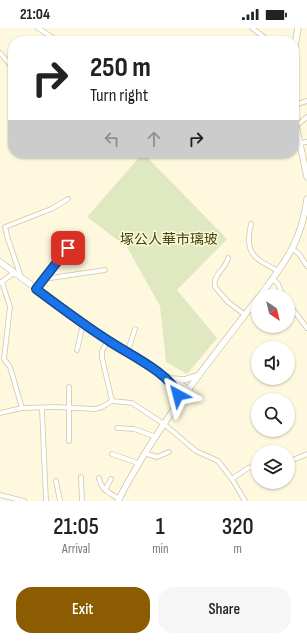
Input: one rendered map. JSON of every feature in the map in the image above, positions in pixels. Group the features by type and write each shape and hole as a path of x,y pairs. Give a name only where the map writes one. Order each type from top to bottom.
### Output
{"main road":[{"path":"299,139 307,177"},
{"path":"265,289 293,249 304,217 307,199"},
{"path":"0,262 83,324 187,391"},
{"path":"118,500 144,453 164,424 199,374 251,307"},
{"path":"171,380 184,380 199,374"},
{"path":"171,380 177,393 179,403"}],"street":[{"path":"38,28 50,36"},
{"path":"252,28 262,36"},
{"path":"0,52 8,62"},
{"path":"299,124 307,117"},
{"path":"300,143 307,142"},
{"path":"21,278 5,227 51,209 68,200"},
{"path":"251,224 248,241 249,248 259,260 278,272"},
{"path":"36,289 68,248"},
{"path":"293,249 299,254 307,266"},
{"path":"228,258 226,266 215,280 215,287 228,302 245,315"},
{"path":"44,279 105,270"},
{"path":"14,272 1,282 10,307 9,328 4,360 10,367 22,408"},
{"path":"273,278 280,289"},
{"path":"295,312 307,328"},
{"path":"77,350 83,324"},
{"path":"127,353 135,329"},
{"path":"108,341 102,351 102,358 112,401"},
{"path":"69,387 69,441"},
{"path":"0,413 22,408 42,409 56,407 95,409 102,408 112,401 125,401 138,406 164,424 196,450 218,461 232,478 245,501"},
{"path":"42,409 46,501"},
{"path":"117,428 131,428 156,437"},
{"path":"144,453 155,458 168,452"},
{"path":"112,454 138,463"},
{"path":"295,459 307,454"},
{"path":"232,478 251,467"},
{"path":"81,477 82,501"},
{"path":"99,478 101,486 104,490 118,500"},
{"path":"104,490 111,479"},
{"path":"56,481 60,501"},
{"path":"0,496 24,501"}],"green space":[{"name":"塚公人華市璃玻","path":"139,158 148,158 227,239 177,290 217,338 187,374 166,362 160,306 127,247 87,217"}],"route":[{"path":"68,248 36,289 108,341 157,371 170,382 178,395"}]}
